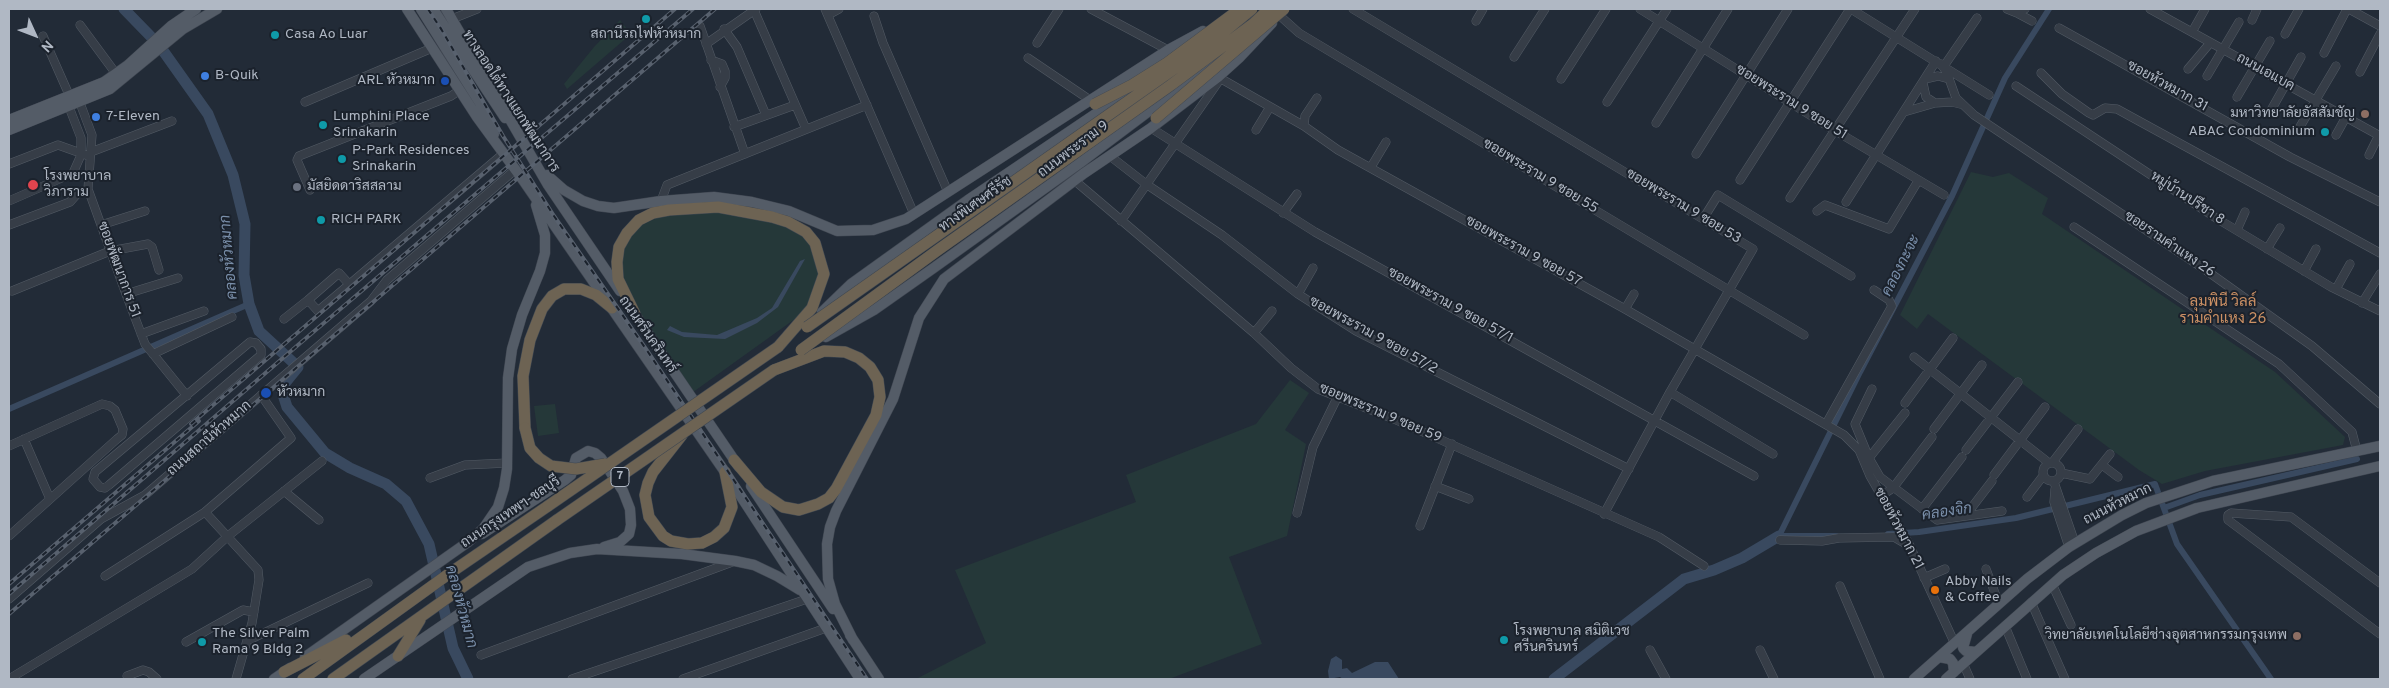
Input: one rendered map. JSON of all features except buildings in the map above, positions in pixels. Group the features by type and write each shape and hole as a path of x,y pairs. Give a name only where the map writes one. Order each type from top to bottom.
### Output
{"highway":[{"path":"1093,102 1132,85 1167,63 1241,9"},
{"name":"ทางพิเศษศรีรัช","path":"688,409 778,348 1208,45 1252,9"},
{"path":"1151,119 1245,44 1279,10"},
{"name":"ทางพิเศษศรีรัช","path":"682,435 946,244 1171,86 1253,24 1279,10"},
{"path":"635,314 618,278 619,247 627,233 639,220 653,213 669,210 718,207 772,217 788,222 806,232 816,243 824,274 812,308 778,348"},
{"path":"609,463 576,469 552,466 539,458 530,448 524,428 523,376 530,340 542,309 552,296 564,289 581,289 596,295 612,308"},
{"path":"734,460 761,492 783,507 799,510 818,504 829,498 836,489 876,415 880,397 878,380 870,368 859,358 845,352 824,352 774,370"},
{"name":"ถนนกรุงเทพฯ-ชลบุรี","path":"303,679 417,596 688,409"},
{"path":"682,435 653,472 645,495 649,517 664,536 671,541 688,544 702,543 714,538 724,528 732,507 725,472"},
{"name":"7","path":"332,679 557,520 682,435"},
{"path":"398,656 424,614"},
{"path":"284,672 387,619"}],"main road":[{"path":"148,49 158,30 187,9"},
{"path":"69,102 80,103 122,75 179,20 196,9"},
{"path":"9,121 69,102 111,78 173,28 204,9"},
{"path":"69,102 148,49 168,41 191,23 217,9"},
{"name":"ถนนศรีนครินทร์","path":"407,9 460,90 725,472 860,679"},
{"name":"ทางลอดใต้ทางแยกพัฒนาการ","path":"421,9 480,103 502,151"},
{"name":"ทางลอดใต้ทางแยกพัฒนาการ","path":"433,9 548,185"},
{"name":"ถนนศรีนครินทร์","path":"446,9 540,168 548,185 879,679"},
{"path":"540,168 564,190 583,201 598,206 614,208 661,201 714,197 752,202 788,211 837,231 873,230 906,219 1093,102 1168,50 1241,9"},
{"name":"ถนนพระราม 9","path":"807,327 851,284 968,200 1204,41 1241,9"},
{"path":"853,640 835,604 828,579 827,544 830,527 836,510 893,399 919,318 944,279 1151,119 1219,78 1263,35 1279,10"},
{"path":"1131,90 1128,100 1139,112 1151,119"},
{"path":"1078,177 1110,156 1151,119"},
{"name":"ถนนพระราม 9","path":"801,350 874,310 1151,119"},
{"path":"468,542 483,529 498,507 504,488 507,463 508,378 512,349 522,315 535,285 545,253 545,235 539,213 523,180"},
{"name":"ถนนหัวหมาก","path":"1914,679 1999,604 2072,545 2146,504 2213,481 2380,446"},
{"path":"274,679 468,542 565,480 571,475 576,458 588,451 596,453 601,458 623,491 630,509 631,525 629,534 620,542 597,549 570,553 528,567 364,679"},
{"path":"1950,676 2052,584 2089,557 2136,531 2197,508 2380,466"},
{"path":"597,549 682,554 754,565 777,576 805,596"},
{"path":"1966,634 1963,648 1966,651 1976,652"},
{"path":"1939,657 1950,659 1953,663 1950,676"}],"street":[{"path":"452,19 477,9"},
{"path":"738,9 744,17"},
{"path":"839,9 827,12 914,214"},
{"path":"1036,43 1058,9"},
{"path":"1091,9 1168,50"},
{"name":"ซอยพระราม 9 ซอย 53","path":"1353,9 1753,249 1670,392 1604,514"},
{"path":"1476,21 1483,9"},
{"path":"1514,58 1545,9"},
{"path":"1561,79 1606,9"},
{"name":"ซอยพระราม 9 ซอย 51","path":"1640,9 1918,182 1944,195"},
{"path":"1607,102 1667,9"},
{"path":"1656,123 1728,9"},
{"path":"1696,154 1788,9"},
{"path":"1740,180 1850,9 1989,95"},
{"path":"1790,198 1895,36 1915,9"},
{"path":"2007,9 2032,21"},
{"path":"2017,13 2024,9"},
{"name":"ถนนเอแบค","path":"2150,9 2164,12 2210,43 2380,135"},
{"path":"2192,32 2205,9"},
{"path":"2252,20 2257,9"},
{"path":"2285,34 2299,9"},
{"path":"2324,53 2348,9 2380,26"},
{"path":"706,44 724,29 755,10 794,105 806,129"},
{"name":"ซอยพระราม 9 ซอย 55","path":"1279,10 1299,33 1729,288 1804,335"},
{"path":"874,16 884,44 948,192"},
{"path":"1846,202 1924,81 1941,64 1977,18"},
{"path":"2207,76 2239,22"},
{"path":"80,25 114,71"},
{"path":"700,26 745,154"},
{"name":"ซอยหัวหมาก 31","path":"2059,28 2290,157 2380,202"},
{"path":"724,29 737,47 766,115"},
{"path":"2360,72 2380,34"},
{"path":"9,201 73,173 81,155 81,138 43,36"},
{"path":"2237,97 2270,41"},
{"path":"2188,69 2210,43"},
{"path":"305,102 432,48"},
{"path":"2270,112 2301,56"},
{"path":"1028,58 1093,102"},
{"path":"1941,64 1950,79 1953,93 1961,104"},
{"path":"2298,130 2336,66"},
{"path":"2041,72 2062,94 2089,113 2093,115 2105,108 2117,109 2380,253"},
{"path":"1924,81 1938,76 1950,79"},
{"path":"1121,220 1219,78"},
{"name":"ซอยพระราม 9 ซอย 57","path":"1219,78 1304,126 1338,150 1625,309 1827,425"},
{"path":"1924,81 1926,97 1935,103"},
{"name":"หมู่บ้านปรีชา 8","path":"2016,86 2236,230 2304,271 2380,311"},
{"path":"310,190 298,157 452,96 460,90"},
{"path":"1304,126 1305,116 1317,98"},
{"path":"1904,112 1935,103 1952,102 1961,104"},
{"name":"ซอยพัฒนาการ 51","path":"80,103 92,135 88,189 110,251 145,344 187,396"},
{"name":"ซอยรามคำแหง 26","path":"1961,104 1999,132 2207,271 2312,346 2380,404"},
{"path":"734,127 794,105"},
{"path":"661,201 667,185 867,105"},
{"path":"1256,130 1270,107"},
{"path":"2336,135 2346,118"},
{"name":"ซอยพระราม 9 ซอย 57/1","path":"1151,119 1174,142 1283,213 1655,419 1754,476"},
{"path":"9,164 58,145 81,155 91,153 172,121"},
{"path":"2369,155 2380,135"},
{"path":"1371,168 1386,142"},
{"path":"308,300 318,311 502,151"},
{"name":"ซอยพระราม 9 ซอย 57/2","path":"1110,156 1146,184 1222,235 1298,294 1372,339 1629,469"},
{"name":"ถนนสถานีหัวหมาก","path":"9,599 101,519 144,496 371,301 387,280 516,169"},
{"name":"ซอยพระราม 9 ซอย 59","path":"1078,177 1121,220 1318,389 1452,444 1604,514 1659,537 1704,566"},
{"path":"1817,211 1825,204 1889,229 1918,182"},
{"path":"9,225 70,202 78,193 88,189"},
{"path":"1283,213 1297,194"},
{"path":"1703,219 1718,195 1852,276"},
{"path":"101,226 145,211"},
{"path":"2236,230 2245,212"},
{"path":"2074,227 2279,364 2352,432 2357,451"},
{"path":"2267,249 2280,228"},
{"path":"12,291 110,251 150,245 159,270"},
{"path":"2304,271 2316,249"},
{"path":"2336,289 2350,264"},
{"path":"1298,294 1312,268"},
{"path":"284,319 339,274 350,284"},
{"path":"2362,303 2380,274"},
{"path":"126,294 178,278"},
{"path":"1827,425 1892,306 1889,300 1874,290"},
{"path":"1625,309 1634,294"},
{"path":"141,334 204,311"},
{"path":"1254,333 1272,311"},
{"path":"152,353 232,317"},
{"path":"1905,402 1953,338"},
{"path":"250,342 256,343 262,349 261,355 109,485 105,488 93,479 95,472 187,396 250,342"},
{"path":"1914,357 2051,463 2058,465 2061,473 2054,485"},
{"path":"1881,496 1893,488 1982,365"},
{"path":"1922,510 2018,382"},
{"path":"1872,389 1855,424 1877,474 1937,520 2002,511"},
{"path":"1670,392 1773,454"},
{"path":"105,576 205,512 291,438 261,395"},
{"path":"1297,513 1313,447 1338,396"},
{"path":"9,446 102,404 110,406 115,410 123,429 122,435 9,536"},
{"path":"1966,515 2045,406"},
{"path":"1869,458 1905,413"},
{"name":"ซอยหัวหมาก 21","path":"1827,425 1844,435 1859,450 1870,476 1908,544 1954,644"},
{"path":"2027,497 2043,476 2044,467 2051,463 2078,429"},
{"path":"24,439 50,499"},
{"path":"1420,526 1452,444"},
{"path":"2061,473 2090,479 2110,454"},
{"path":"9,679 192,569 228,536 322,461"},
{"path":"430,478 465,464 507,463"},
{"path":"2102,465 2118,477"},
{"path":"2043,476 2054,485 2057,501 2072,545"},
{"path":"1435,486 1469,499"},
{"path":"284,491 319,520"},
{"path":"2243,496 2244,514"},
{"path":"205,512 258,570 259,580 254,612 236,679"},
{"path":"2380,583 2292,517 2231,513 2227,518 2380,633"},
{"path":"1780,540 1822,541 1839,538 1894,537 1908,544"},
{"path":"481,655 735,561"},
{"path":"1924,578 1945,569"},
{"path":"1986,569 1999,604"},
{"path":"247,642 368,583"},
{"path":"2052,584 2071,625"},
{"path":"1840,586 1880,679"},
{"path":"572,679 586,677 805,596"},
{"path":"2031,602 2065,679"},
{"path":"186,642 242,610 254,612"},
{"path":"2005,626 2027,679"},
{"path":"683,679 826,628"},
{"path":"1650,650 1666,679"},
{"path":"1760,650 1774,679"},
{"path":"1963,663 1970,679"},
{"path":"127,676 143,670 149,672 157,679"}],"shaded area":[{"path":"620,20 631,34 567,89 564,84 594,47"},
{"path":"1971,172 1993,177 2009,173 2048,198 2042,214 2275,372 2345,437 2343,445 2205,471 2162,484 2139,470 1928,314 1917,329 1900,315"},
{"path":"718,207 806,232 824,274 813,306 689,395 635,314 617,262 639,220"},
{"path":"1290,380 1309,393 1285,430 1306,444 1287,536 1229,557 1262,644 1169,679 916,679 986,643 955,570 1136,502 1126,475 1256,424"},
{"path":"555,404 559,433 538,436 534,406"}],"water":[{"path":"805,259 778,307 757,323 725,339 684,337 667,330 670,326 682,332 717,335 757,318 772,308 800,261"},
{"path":"1336,656 1342,660 1342,669 1347,668 1352,673 1375,662 1388,662 1399,679 1343,679 1340,677 1329,679 1328,671 1331,659"}],"waterway":[{"name":"คลองหัวหมาก","path":"124,9 159,45 208,114 233,175 245,224 244,275 249,304 259,331 298,367 281,388 287,407 325,453 350,468 386,484 406,501 429,544 453,648 468,679"},
{"name":"คลองกะจะ","path":"1836,536 1779,536 1860,372 1952,196 2005,78 2049,9"},
{"path":"9,409 249,304"},
{"path":"2164,508 2200,495 2357,459"},
{"name":"คลองจิก","path":"1888,534 1919,532 2016,518 2155,484 2177,544 2271,679"},
{"name":"คลองจิก","path":"1554,679 1684,579 1714,570 1742,558 1779,536"}],"railway":[{"path":"428,9 443,32"},
{"path":"191,424 675,9"},
{"path":"9,594 693,9"},
{"path":"9,614 715,9"},
{"path":"440,27 503,136 554,216 648,352 867,679"},
{"path":"9,584 199,421"}],"place":[{"name":"สถานีรถไฟหัวหมาก","path":"646,19"},
{"name":"Casa Ao Luar","path":"275,35"},
{"name":"B-Quik","path":"205,76"},
{"name":"ARL หัวหมาก","path":"445,81"},
{"name":"มหาวิทยาลัยอัสสัมชัญ","path":"2365,114"},
{"name":"7-Eleven","path":"96,117"},
{"name":"Lumphini Place Srinakarin","path":"323,125"},
{"name":"ABAC Condominium","path":"2325,132"},
{"name":"P-Park Residences Srinakarin","path":"342,159"},
{"name":"โรงพยาบาล วิภาราม","path":"33,185"},
{"name":"มัสยิดดาริสสลาม","path":"297,187"},
{"name":"RICH PARK","path":"321,220"},
{"name":"หัวหมาก","path":"266,393"},
{"name":"Abby Nails & Coffee","path":"1935,590"},
{"name":"วิทยาลัยเทคโนโลยีช่างอุตสาหกรรมกรุงเทพ","path":"2297,636"},
{"name":"โรงพยาบาล สมิติเวช ศรีนครินทร์","path":"1504,640"},
{"name":"The Silver Palm Rama 9 Bldg 2","path":"202,642"}],"district":[{"name":"ลุมพินี วิลล์ รามคำแหง 26","path":"2223,312"}]}
